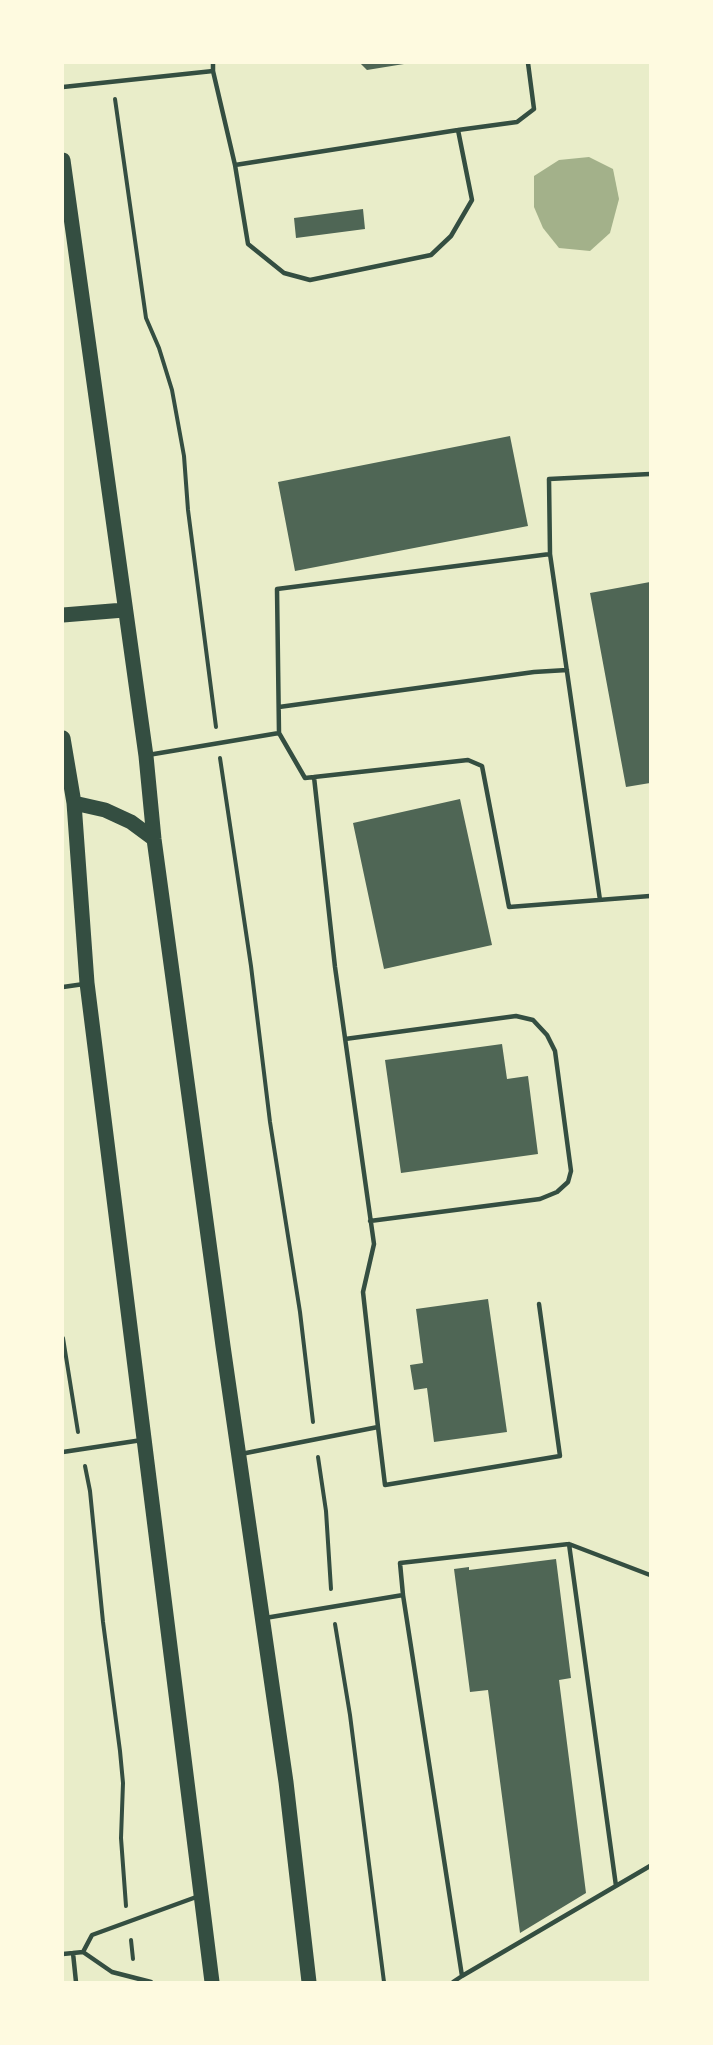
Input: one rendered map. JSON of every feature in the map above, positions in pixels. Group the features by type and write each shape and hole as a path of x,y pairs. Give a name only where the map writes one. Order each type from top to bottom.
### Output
{"main road":[{"path":"63,160 146,756 154,839 238,1454 286,1782 309,1982"},
{"path":"63,615 124,610"},
{"path":"63,738 74,803 87,983 212,1982"},
{"path":"74,803 105,810 131,822 154,839"}],"lane":[{"path":"213,63 235,165 248,244 284,273 310,280 431,255 452,236 472,200 458,130"},
{"path":"235,165 517,122 534,109 528,63"},
{"path":"63,87 213,71"},
{"path":"600,900 550,554 549,479 650,474"},
{"path":"550,554 277,590 279,733 305,778 468,760 482,766 509,907 650,896"},
{"path":"279,707 534,672 567,670"},
{"path":"146,756 279,733"},
{"path":"314,777 345,1039 374,1244 363,1292 386,1485 560,1456 539,1304"},
{"path":"63,987 87,983"},
{"path":"345,1039 516,1016 533,1020 547,1035 555,1051 557,1062 571,1171 568,1182 556,1192 540,1199 370,1221"},
{"path":"238,1454 378,1427"},
{"path":"63,1452 144,1439"},
{"path":"569,1544 616,1886"},
{"path":"462,1976 400,1563 569,1544 650,1575"},
{"path":"262,1618 403,1594"},
{"path":"453,1982 650,1866"},
{"path":"83,1952 92,1935 201,1895"},
{"path":"63,1954 83,1952 112,1972 151,1982"},
{"path":"73,1953 76,1982"}],"path":[{"path":"113,82 146,318 159,348 172,390 184,456 188,510 218,744 251,966 270,1122 300,1312 326,1511 332,1607 350,1715 384,1982"},
{"path":"63,1338 90,1491 103,1622 120,1751 123,1783 121,1838 135,1978"}],"shaded area":[{"path":"589,157 613,169 619,199 610,233 590,251 559,248 543,228 534,207 534,176 559,160"}],"building":[{"path":"360,63 404,63 404,64 367,70"},
{"path":"363,209 365,229 296,238 294,218"},
{"path":"510,436 528,526 295,571 278,482"},
{"path":"650,582 650,783 626,787 590,593"},
{"path":"460,799 492,945 384,969 353,823"},
{"path":"502,1044 507,1079 528,1076 538,1154 401,1173 385,1060"},
{"path":"488,1299 507,1432 434,1442 427,1388 414,1390 410,1365 423,1363 416,1309"},
{"path":"556,1559 571,1678 559,1680 586,1893 520,1933 488,1690 470,1692 454,1569 469,1567 469,1570"}]}
